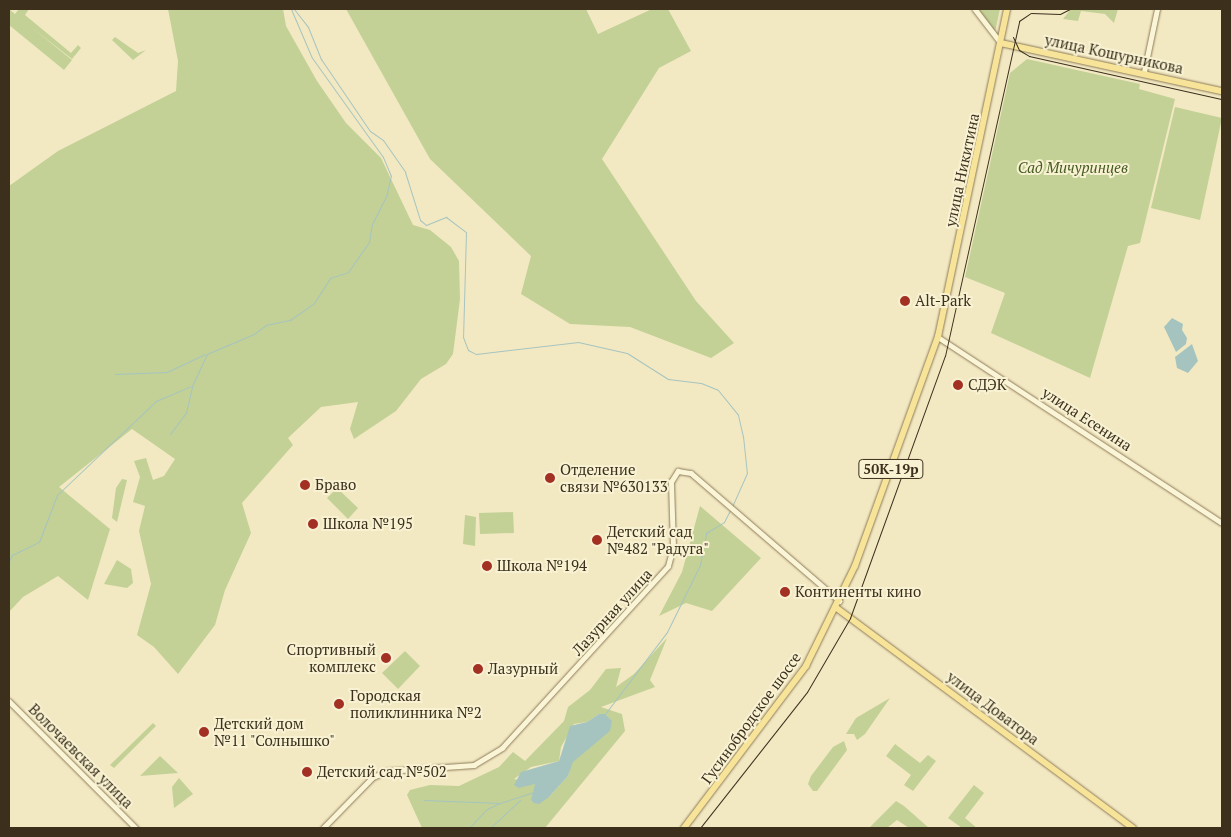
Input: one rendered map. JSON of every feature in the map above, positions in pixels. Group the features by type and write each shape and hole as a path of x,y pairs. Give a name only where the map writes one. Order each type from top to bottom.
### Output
{"main road":[{"name":"улица Никитина","path":"938,337 1007,9"},
{"name":"улица Кошурникова","path":"1001,43 1144,72 1222,91"},
{"name":"Гусинобродское шоссе","path":"684,828 787,694 837,608 938,337"},
{"name":"улица Доватора","path":"837,608 1133,828"}],"street":[{"path":"975,9 1001,43"},
{"path":"1144,72 1158,9"},
{"name":"улица Есенина","path":"938,337 1222,523"},
{"name":"Лазурная улица","path":"323,828 373,777 386,772 474,765 502,748 668,566 673,546 671,482 678,471 691,473 840,601"},
{"name":"Волочаевская улица","path":"9,701 136,828"}],"green space":[{"path":"9,9 15,14 19,9 29,9 25,15 71,53 78,45 81,48 72,59 31,27 72,60 64,70 9,25"},
{"path":"168,9 283,9 286,26 317,81 346,123 381,158 413,225 430,230 451,247 459,261 460,299 453,354 446,364 421,379 396,411 354,439 350,429 358,402 321,407 288,438 293,445 242,503 251,533 225,590 215,625 178,674 154,647 137,635 151,584 139,531 145,506 133,502 140,477 134,461 146,458 153,480 164,476 175,459 132,429 59,487 110,529 88,600 58,576 23,597 9,612 9,186 58,151 176,91 178,61"},
{"path":"346,9 586,9 598,34 652,9 668,9 691,51 659,68 602,159 696,301 734,343 711,358 630,327 570,324 521,294 531,256 430,159"},
{"path":"980,9 1000,9 995,32 980,12"},
{"path":"1071,9 1118,9 1114,23 1105,14 1081,11 1078,21 1063,19"},
{"path":"115,37 138,53 146,50 133,60 112,40"},
{"name":"Сад Мичуринцев","path":"1027,59 1140,84 1139,89 1175,99 1140,243 1128,246 1090,378 991,333 1005,293 965,277 1010,73"},
{"path":"1175,107 1222,118 1200,220 1151,208"},
{"path":"122,479 127,480 117,522 112,518 116,488"},
{"path":"337,488 358,508 348,519 327,498"},
{"path":"700,506 761,558 712,611 686,603 659,616 682,572"},
{"path":"513,512 514,533 480,534 479,513"},
{"path":"465,515 476,517 475,546 463,544"},
{"path":"117,560 131,569 133,583 127,588 104,584"},
{"path":"667,638 650,680 655,687 601,707 622,714 625,731 545,828 422,828 407,795 410,790 430,785 459,786 499,767 513,752 525,761 564,721 568,707 590,690 606,669 621,668 616,687 634,674","holes":["599,714 610,719 606,732 572,762 568,776 549,797 534,783 514,779 531,767 559,761 561,747 574,724 587,722"]},
{"path":"405,651 420,666 398,689 382,673"},
{"path":"890,698 865,734 857,740 854,734 846,734 856,718"},
{"path":"153,723 156,726 114,768 110,765"},
{"path":"844,741 847,750 817,791 813,791 808,784 811,776 833,747"},
{"path":"895,744 920,763 928,755 936,761 913,791 904,785 911,775 886,756"},
{"path":"160,756 178,773 140,776"},
{"path":"179,778 193,794 174,808 172,787"},
{"path":"974,785 984,793 965,818 977,828 962,828 948,818"},
{"path":"896,801 929,828 909,828 897,820 887,828 869,828"}],"water":[{"path":"1172,318 1183,324 1182,330 1187,338 1186,344 1176,352 1164,327"},
{"path":"1192,344 1198,361 1188,373 1177,368 1175,357"},
{"path":"599,714 605,714 612,721 610,731 573,762 568,776 549,797 539,804 534,803 531,800 535,784 519,788 514,785 521,772 559,761 570,726 587,722"}],"waterway":[{"path":"170,434 186,413 192,386 207,354 254,334 266,325 290,320 314,303 330,278 348,272 369,242 372,224 386,197 391,176 383,157 312,58 291,9"},
{"path":"294,9 308,27 321,59 370,131 383,140 405,172 420,220 426,225 446,217 466,232 463,337 468,350 476,354 578,342 627,353 668,379 701,383 718,390 738,415 743,436 747,473 732,506"},
{"path":"115,374 167,372 205,354"},
{"path":"9,561 12,555 39,542 57,495 156,401 191,386"},
{"path":"605,714 667,632 700,565 706,533 724,522 730,510"},
{"path":"424,800 500,803 536,791"},
{"path":"490,828 520,800"},
{"path":"469,828 487,809 500,803"}],"tram line":[{"path":"700,828 807,692 850,618 945,356 1019,21 1031,13 1060,14 1070,9"},
{"path":"1013,37 1019,50 1029,56 1222,99"}],"place":[{"name":"Alt-Park","path":"905,301"},
{"name":"СДЭК","path":"958,385"},
{"name":"Отделение связи №630133","path":"550,478"},
{"name":"Браво","path":"305,485"},
{"name":"Школа №195","path":"313,524"},
{"name":"Детский сад №482 \"Радуга\"","path":"597,540"},
{"name":"Школа №194","path":"487,566"},
{"name":"Континенты кино","path":"785,592"},
{"name":"Спортивный комплекс","path":"386,658"},
{"name":"Лазурный","path":"478,669"},
{"name":"Городская поликлинника №2","path":"339,704"},
{"name":"Детский дом №11 \"Солнышко\"","path":"204,732"},
{"name":"Детский сад №502","path":"307,772"}]}
